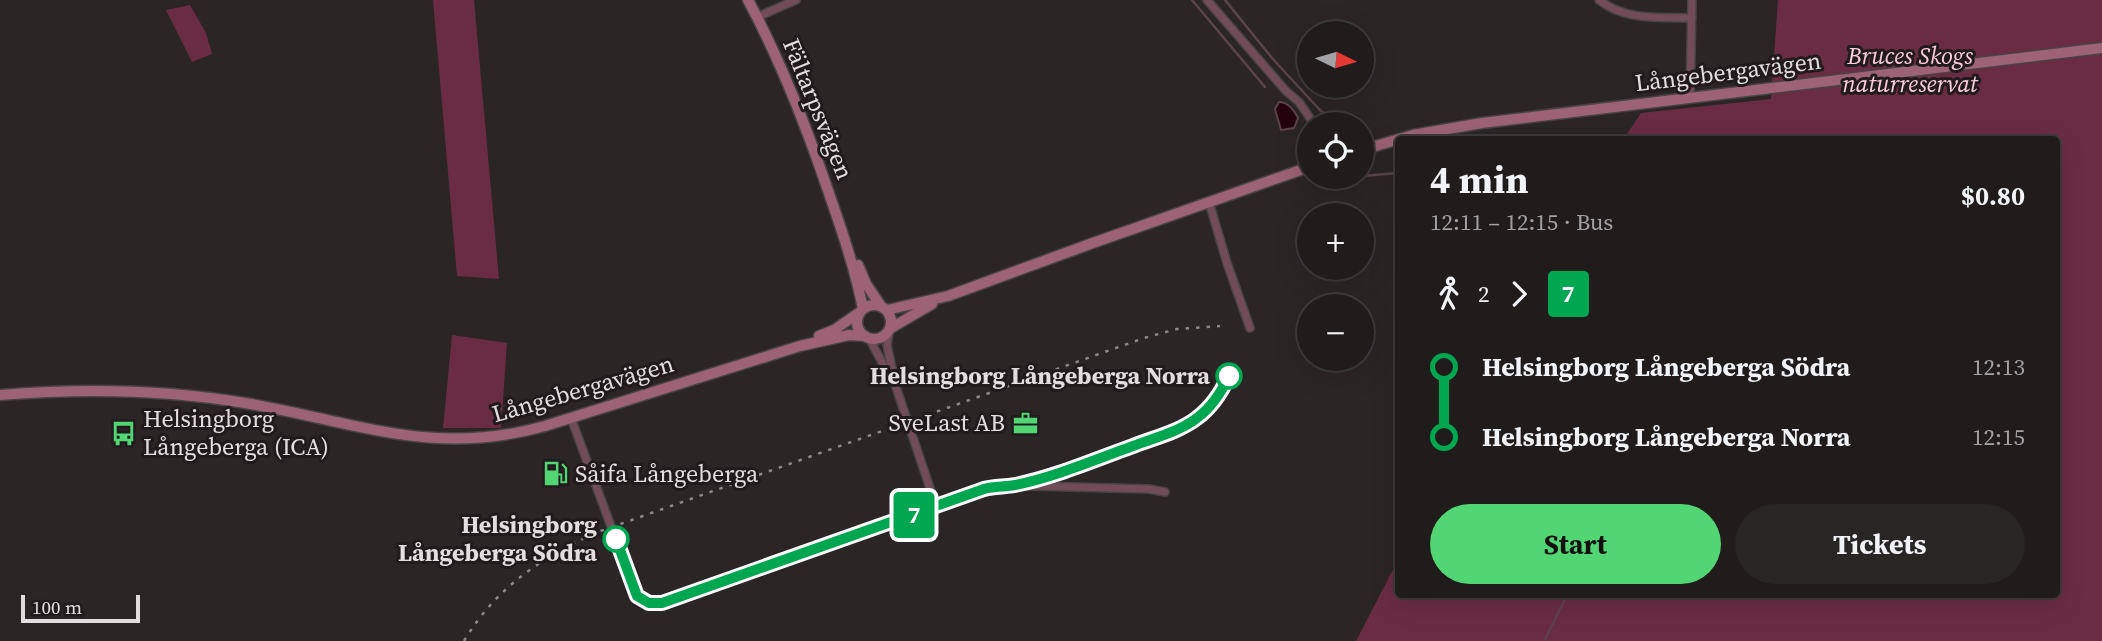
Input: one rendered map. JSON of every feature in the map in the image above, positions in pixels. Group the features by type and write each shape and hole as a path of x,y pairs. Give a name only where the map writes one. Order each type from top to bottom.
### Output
{"street":[{"name":"Fältarpsvägen","path":"748,0 797,104 844,236 866,284 884,308"},
{"path":"757,17 796,0"},
{"path":"1207,0 1306,112"},
{"path":"1600,0 1620,13 1636,17 1692,18"},
{"path":"1690,97 1692,0"},
{"name":"Långebergavägen","path":"1417,136 1444,129 1690,97 2102,48"},
{"name":"Långebergavägen","path":"1374,147 1395,142"},
{"path":"896,387 858,326 862,311 873,305 884,308 948,296 1297,171"},
{"path":"1209,202 1227,263 1251,328"},
{"name":"Fältarpsvägen","path":"844,236 862,311"},
{"path":"867,337 878,339 948,296"},
{"path":"884,308 891,317 887,345 896,387 936,506"},
{"name":"Långebergavägen","path":"800,346 834,330 862,311"},
{"name":"Långebergavägen","path":"0,395 106,390 186,394 246,403 393,435 480,439 508,435 571,418 800,346 849,335 867,337"},
{"path":"571,418 636,594 649,603 659,604 671,600 991,487 1002,485 1149,489 1165,492"}],"green space":[{"path":"433,0 474,0 499,279 457,276"},
{"name":"Bruces Skogs naturreservat","path":"1778,0 2102,0 2102,641 1356,641 1395,566 1395,598 2060,598 2060,136 1626,136 1641,113 1771,99"},
{"path":"190,5 206,33 212,54 192,62 166,10"},
{"path":"452,335 507,343 501,428 443,428"}],"shaded area":[{"path":"1279,102 1282,102 1293,109 1297,116 1294,128 1281,130 1275,109"}],"waterway":[{"path":"1192,0 1265,87"},
{"path":"1225,0 1272,58 1322,112"},
{"path":"1374,175 1395,173"},
{"path":"1544,641 1566,598"}],"railway":[{"path":"464,641 490,605 520,577 555,553 595,533 1144,338 1177,329 1220,326"}],"bus line":[{"name":"7","path":"616,539 637,596 649,603 662,603 984,489 1002,485 1013,486 1074,468 1166,433 1190,423 1203,413 1220,395 1229,376"}],"place":[{"name":"Helsingborg Långeberga Norra","path":"1229,376"},
{"name":"SveLast AB","path":"1025,423"},
{"name":"Helsingborg Långeberga (ICA)","path":"123,433"},
{"name":"Såifa Långeberga","path":"555,474"},
{"name":"Helsingborg Långeberga Södra","path":"616,539"}]}
